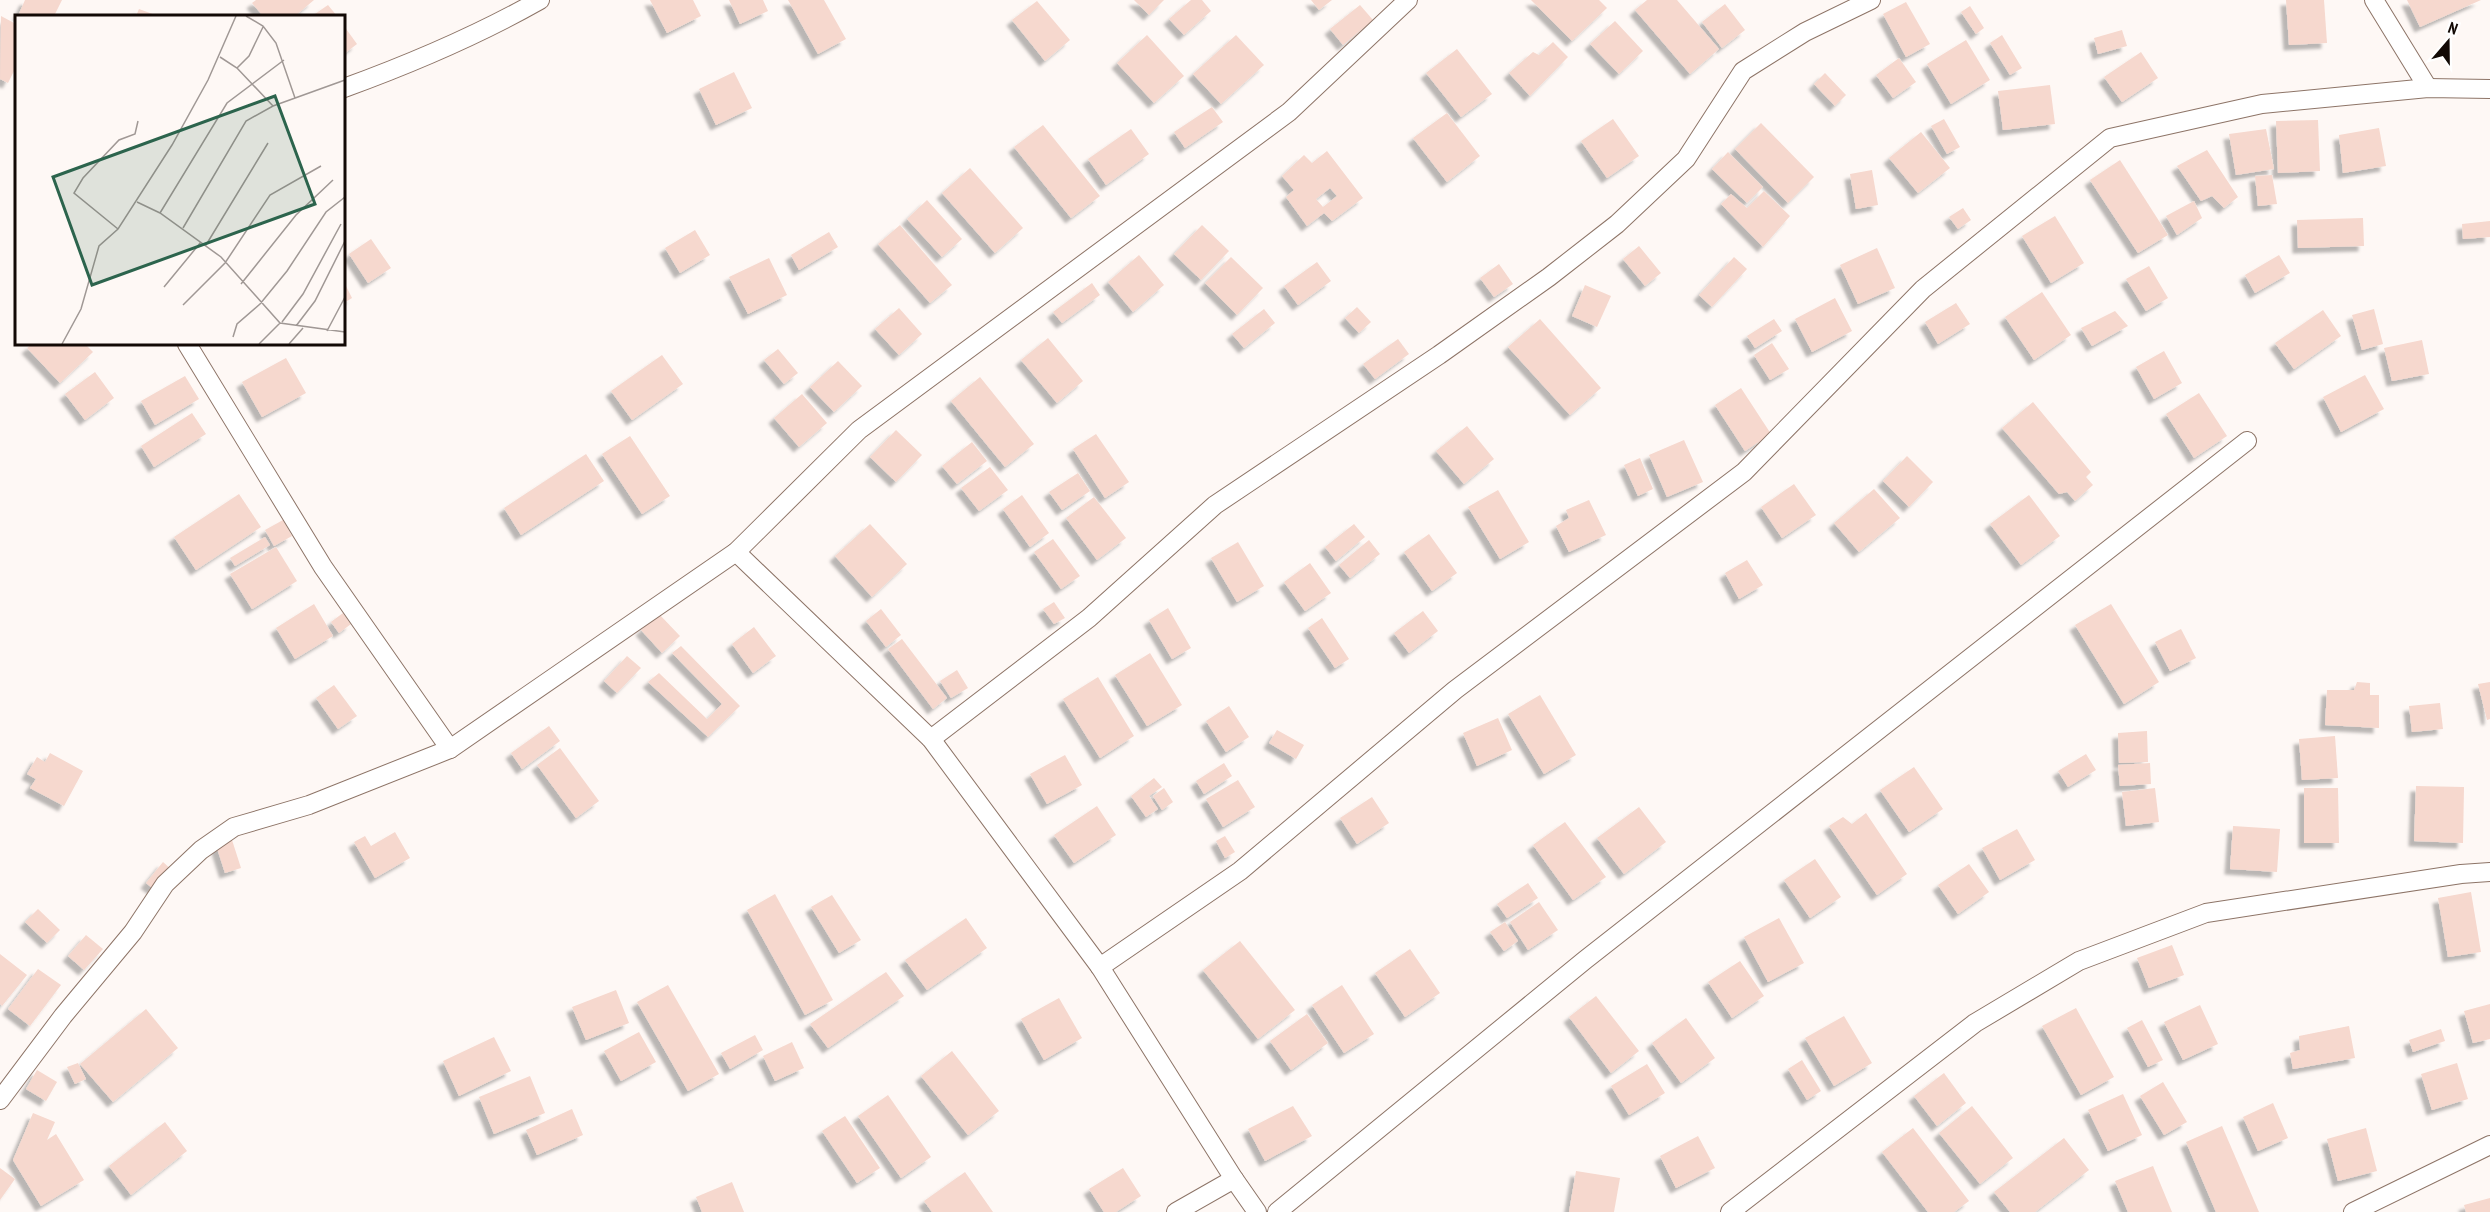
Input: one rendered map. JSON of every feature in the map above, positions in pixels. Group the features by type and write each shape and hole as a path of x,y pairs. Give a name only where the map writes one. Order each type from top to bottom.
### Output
{"street":[{"path":"345,88 378,76 505,20 540,0"},
{"path":"0,1100 63,1016 133,932 165,884 201,850 234,827 309,806 450,749 736,552 859,430 1289,112 1408,0"},
{"path":"932,739 1089,618 1215,505 1458,342 1549,278 1617,224 1686,159 1743,71 1805,32 1871,0"},
{"path":"2374,0 2428,88"},
{"path":"1100,967 1240,871 1455,690 1744,472 1923,289 2110,138 2262,104 2428,88 2490,89"},
{"path":"188,345 323,567 450,749"},
{"path":"1277,1212 1585,960 2247,441"},
{"path":"736,552 932,739 1100,967 1257,1212"},
{"path":"1730,1212 1975,1023 2079,961 2206,913 2461,874 2490,872"},
{"path":"2354,1212 2490,1145"},
{"path":"1176,1212 1234,1179"}],"building":[{"path":"25,0 62,0 54,15 18,15"},
{"path":"256,0 314,0 296,15 262,15 252,3"},
{"path":"650,0 693,0 701,16 667,33"},
{"path":"729,0 763,0 768,11 740,24"},
{"path":"788,0 824,0 846,39 818,54"},
{"path":"1134,0 1164,0 1149,15"},
{"path":"1191,0 1202,0 1211,11 1184,35 1169,19"},
{"path":"1311,0 1332,0 1319,10"},
{"path":"1531,0 1599,0 1607,8 1572,41"},
{"path":"1647,0 1677,0 1719,49 1690,74 1635,10"},
{"path":"2286,0 2324,0 2327,43 2289,45"},
{"path":"2407,0 2481,0 2420,27"},
{"path":"1037,1 1070,40 1045,61 1012,20"},
{"path":"1906,2 1930,44 1906,57 1883,14"},
{"path":"1725,4 1745,30 1722,48 1702,22"},
{"path":"328,5 336,15 313,15"},
{"path":"1360,5 1373,20 1343,45 1330,29"},
{"path":"1970,6 1984,28 1976,34 1961,12"},
{"path":"139,9 155,15 136,15"},
{"path":"1,16 15,23 15,69 8,83 0,79"},
{"path":"1615,21 1643,51 1619,74 1590,44"},
{"path":"345,27 357,44 345,53"},
{"path":"2122,30 2127,46 2098,54 2094,38"},
{"path":"1147,35 1184,76 1154,103 1117,63"},
{"path":"1236,35 1264,65 1221,104 1193,74"},
{"path":"2002,35 2022,68 2010,75 1990,43"},
{"path":"1966,40 1990,80 1951,104 1927,64"},
{"path":"1553,42 1568,57 1530,96 1509,73 1533,52 1539,55"},
{"path":"1457,49 1492,94 1461,117 1426,73"},
{"path":"2141,52 2158,78 2122,102 2104,77"},
{"path":"1899,58 1916,82 1893,98 1876,75"},
{"path":"734,72 752,108 716,125 699,89"},
{"path":"1825,73 1846,95 1835,106 1814,84"},
{"path":"2050,85 2055,124 2003,130 1998,91"},
{"path":"1212,107 1223,122 1185,148 1174,132"},
{"path":"1447,113 1480,156 1447,182 1413,138"},
{"path":"1613,119 1639,156 1607,178 1581,141"},
{"path":"1944,119 1960,147 1947,154 1931,126"},
{"path":"2318,120 2320,171 2278,173 2276,121"},
{"path":"1761,123 1814,177 1788,203 1735,149"},
{"path":"1043,125 1100,196 1071,218 1014,147"},
{"path":"2379,128 2386,166 2343,173 2339,135"},
{"path":"1131,129 1149,154 1106,185 1088,159"},
{"path":"2266,129 2274,169 2236,175 2229,134"},
{"path":"1921,132 1950,168 1918,193 1889,158"},
{"path":"2207,150 2238,197 2224,208 2212,196 2201,201 2177,166"},
{"path":"1327,151 1363,198 1332,221 1324,213 1307,226 1286,197 1294,190 1282,176 1304,155 1312,163","holes":["1330,188 1337,196 1323,207 1316,199"]},
{"path":"1728,152 1763,187 1747,203 1712,169"},
{"path":"2120,160 2168,235 2138,253 2090,180"},
{"path":"970,168 1023,228 995,253 942,193"},
{"path":"1872,170 1878,205 1856,209 1850,174"},
{"path":"2272,175 2277,204 2258,206 2255,176"},
{"path":"1764,191 1790,216 1763,247 1721,204 1731,194 1747,208"},
{"path":"927,200 962,239 942,257 907,219"},
{"path":"2194,201 2202,218 2177,235 2166,216"},
{"path":"1963,208 1971,220 1958,229 1949,217"},
{"path":"2055,216 2084,263 2051,283 2022,236"},
{"path":"2363,218 2364,246 2298,248 2297,220"},
{"path":"2490,221 2490,237 2463,239 2462,224"},
{"path":"900,225 952,285 930,303 878,244"},
{"path":"1202,225 1229,251 1201,280 1174,254"},
{"path":"695,230 710,255 680,273 665,248"},
{"path":"829,232 838,247 799,270 791,255"},
{"path":"371,239 391,268 368,283 349,254"},
{"path":"1639,246 1661,273 1645,286 1623,259"},
{"path":"1877,248 1895,288 1858,304 1840,265"},
{"path":"1139,255 1164,285 1133,312 1108,282"},
{"path":"2279,255 2290,273 2255,293 2245,275"},
{"path":"1231,257 1263,288 1237,315 1205,283"},
{"path":"1734,257 1747,269 1712,307 1699,295"},
{"path":"769,258 787,295 748,314 729,277"},
{"path":"1317,262 1331,281 1298,305 1284,286"},
{"path":"1499,264 1513,284 1494,297 1480,278"},
{"path":"2149,266 2168,298 2146,311 2126,279"},
{"path":"1092,283 1100,295 1062,323 1053,312"},
{"path":"345,284 352,298 345,302"},
{"path":"1585,285 1611,296 1597,327 1572,316"},
{"path":"2042,292 2071,335 2034,360 2005,317"},
{"path":"1835,298 1852,331 1812,352 1795,319"},
{"path":"1956,303 1970,324 1938,344 1925,322"},
{"path":"1357,307 1371,322 1359,333 1345,318"},
{"path":"899,308 922,334 899,355 875,329"},
{"path":"1264,309 1275,323 1244,348 1232,334"},
{"path":"2374,309 2383,344 2362,350 2352,315"},
{"path":"2323,310 2341,336 2294,369 2275,343"},
{"path":"2115,311 2128,326 2092,346 2081,328"},
{"path":"1540,319 1601,388 1570,415 1508,347"},
{"path":"1774,319 1782,331 1755,348 1747,336"},
{"path":"1048,338 1083,381 1057,403 1021,360"},
{"path":"1398,339 1409,354 1375,379 1363,364"},
{"path":"2422,340 2429,374 2392,381 2384,348"},
{"path":"1772,343 1789,369 1770,380 1754,355"},
{"path":"31,345 86,345 93,352 60,383 27,348"},
{"path":"778,349 798,373 784,384 764,360"},
{"path":"2164,351 2182,383 2154,399 2136,367"},
{"path":"662,355 683,384 632,420 611,391"},
{"path":"286,358 306,393 262,417 242,382"},
{"path":"838,361 862,386 834,412 810,387"},
{"path":"95,372 114,398 85,420 65,394"},
{"path":"2365,375 2384,409 2341,432 2323,397"},
{"path":"185,376 199,399 155,425 141,401"},
{"path":"980,377 1034,444 1005,467 951,401"},
{"path":"1741,388 1771,434 1745,451 1715,405"},
{"path":"2199,393 2227,436 2194,458 2166,414"},
{"path":"802,394 827,423 799,447 774,418"},
{"path":"2033,402 2091,472 2086,477 2093,485 2075,501 2067,492 2059,494 2002,428"},
{"path":"192,413 206,434 154,467 141,446"},
{"path":"1467,426 1494,459 1464,484 1436,451"},
{"path":"896,430 922,455 896,482 870,457"},
{"path":"1096,434 1129,482 1105,498 1073,449"},
{"path":"630,436 670,496 642,514 602,454"},
{"path":"1684,440 1703,482 1667,497 1649,455"},
{"path":"972,442 987,461 957,484 942,466"},
{"path":"586,454 604,481 521,535 504,508"},
{"path":"1907,456 1933,482 1909,507 1883,481"},
{"path":"1640,458 1653,489 1638,496 1624,465"},
{"path":"990,467 1008,490 979,511 961,488"},
{"path":"1078,473 1090,491 1062,510 1049,492"},
{"path":"1794,484 1816,515 1782,538 1761,507"},
{"path":"1874,489 1900,518 1859,552 1834,523"},
{"path":"1498,490 1529,542 1500,559 1468,507"},
{"path":"239,494 261,527 196,570 174,537"},
{"path":"1022,495 1049,533 1030,547 1003,509"},
{"path":"2029,495 2060,536 2021,565 1990,524"},
{"path":"1094,497 1126,538 1097,560 1066,518"},
{"path":"1589,500 1606,535 1569,552 1556,526 1569,518 1566,510"},
{"path":"283,520 292,536 274,546 265,530"},
{"path":"870,524 907,564 872,597 835,556"},
{"path":"1354,524 1365,537 1336,561 1325,547"},
{"path":"1429,534 1457,573 1432,591 1404,552"},
{"path":"265,537 270,545 235,566 230,558"},
{"path":"1053,539 1080,576 1061,589 1034,552"},
{"path":"1369,540 1380,554 1350,578 1339,565"},
{"path":"1238,542 1264,586 1237,602 1211,558"},
{"path":"276,547 297,581 252,609 230,574"},
{"path":"1747,560 1763,585 1739,599 1725,573"},
{"path":"1310,563 1331,593 1305,611 1284,582"},
{"path":"1054,602 1065,618 1054,624 1043,609"},
{"path":"314,604 333,636 295,659 276,628"},
{"path":"2111,604 2159,682 2124,704 2075,625"},
{"path":"1168,608 1191,648 1172,659 1149,620"},
{"path":"881,609 901,635 886,647 866,621"},
{"path":"1423,611 1438,631 1409,653 1394,633"},
{"path":"343,613 351,624 339,633 331,622"},
{"path":"659,614 680,636 662,653 641,630"},
{"path":"1322,618 1349,659 1335,668 1308,628"},
{"path":"754,627 776,656 753,673 732,644"},
{"path":"2181,629 2196,658 2170,671 2155,642"},
{"path":"902,639 947,698 933,709 888,649"},
{"path":"681,646 740,706 708,737 648,682 659,673 707,719 722,704 672,653"},
{"path":"1150,653 1182,705 1147,726 1115,675"},
{"path":"627,656 641,668 617,693 604,681"},
{"path":"957,670 968,688 951,698 940,681"},
{"path":"1098,677 1134,736 1100,758 1063,699"},
{"path":"2357,682 2370,683 2370,695 2379,695 2379,728 2325,725 2327,690 2354,690"},
{"path":"2490,682 2490,719 2487,720 2478,684"},
{"path":"334,685 357,716 338,729 316,698"},
{"path":"1540,695 1576,755 1544,774 1508,714"},
{"path":"2440,703 2443,729 2412,732 2409,706"},
{"path":"1229,706 1249,737 1226,752 1206,721"},
{"path":"1498,718 1512,750 1477,766 1463,733"},
{"path":"549,726 560,741 522,769 511,753"},
{"path":"1277,730 1304,745 1296,759 1269,743"},
{"path":"2147,731 2148,762 2119,763 2118,733"},
{"path":"2335,736 2338,778 2302,780 2299,739"},
{"path":"560,748 599,801 576,818 537,765"},
{"path":"50,753 83,771 64,806 30,788 36,779 27,774 37,757 45,762"},
{"path":"2086,754 2096,770 2068,787 2058,771"},
{"path":"1065,755 1082,785 1047,804 1030,774"},
{"path":"1224,763 1232,776 1204,794 1196,781"},
{"path":"2150,763 2151,784 2120,786 2118,765"},
{"path":"1914,767 1943,809 1909,832 1880,790"},
{"path":"1154,778 1162,787 1149,796 1158,809 1146,817 1131,796"},
{"path":"1238,780 1255,807 1223,827 1206,799"},
{"path":"2416,786 2464,787 2463,843 2414,841"},
{"path":"1164,788 1173,802 1162,810 1153,796"},
{"path":"2155,788 2159,822 2126,826 2122,792"},
{"path":"2304,788 2338,788 2339,843 2304,843"},
{"path":"1372,797 1389,823 1357,844 1340,818"},
{"path":"1097,806 1116,835 1074,863 1054,835"},
{"path":"1639,807 1666,842 1624,874 1597,838"},
{"path":"1866,813 1907,874 1877,895 1829,826 1843,817 1852,824"},
{"path":"1565,822 1606,877 1573,900 1533,845"},
{"path":"2233,826 2280,829 2277,872 2230,869"},
{"path":"2017,829 2035,860 2000,880 1982,848"},
{"path":"395,832 410,858 375,878 354,842 365,836 371,846"},
{"path":"1225,836 1235,852 1225,858 1216,841"},
{"path":"232,840 241,868 225,873 216,845"},
{"path":"1815,859 1841,897 1810,918 1784,880"},
{"path":"163,862 173,871 156,891 146,883"},
{"path":"1969,864 1989,892 1958,914 1938,885"},
{"path":"1528,883 1538,898 1507,918 1497,904"},
{"path":"2471,892 2481,952 2448,957 2438,898"},
{"path":"775,894 833,1000 805,1015 747,910"},
{"path":"832,895 861,940 839,953 811,907"},
{"path":"1539,902 1558,930 1528,950 1510,922"},
{"path":"38,909 60,930 47,943 25,922"},
{"path":"966,918 987,948 927,990 905,960"},
{"path":"1779,918 1804,963 1768,982 1744,937"},
{"path":"1505,922 1518,941 1504,951 1490,932"},
{"path":"86,935 103,949 84,970 68,956"},
{"path":"1240,941 1295,1010 1258,1039 1203,970"},
{"path":"2172,945 2184,975 2149,988 2137,958"},
{"path":"1410,949 1440,993 1405,1017 1375,973"},
{"path":"0,954 27,975 2,1006 0,1004"},
{"path":"1740,961 1764,996 1732,1018 1708,982"},
{"path":"38,969 61,985 30,1026 8,1009"},
{"path":"886,972 904,996 828,1048 810,1024"},
{"path":"668,985 719,1074 688,1091 637,1002"},
{"path":"1342,985 1374,1034 1344,1053 1312,1005"},
{"path":"616,990 629,1023 586,1040 572,1007"},
{"path":"1596,996 1639,1051 1611,1073 1569,1017"},
{"path":"1059,998 1082,1038 1044,1060 1021,1019"},
{"path":"2490,1004 2490,1039 2473,1043 2464,1011"},
{"path":"2200,1005 2218,1044 2183,1060 2164,1022"},
{"path":"2076,1008 2114,1077 2081,1095 2042,1026"},
{"path":"146,1009 178,1048 113,1102 80,1064"},
{"path":"1307,1014 1328,1043 1291,1070 1270,1041"},
{"path":"1844,1016 1872,1063 1834,1086 1805,1038"},
{"path":"1686,1018 1715,1058 1681,1083 1652,1043"},
{"path":"2142,1020 2163,1060 2148,1067 2127,1028"},
{"path":"2349,1026 2355,1058 2293,1069 2290,1053 2300,1050 2299,1036"},
{"path":"2441,1029 2445,1041 2413,1052 2409,1040"},
{"path":"639,1032 656,1062 621,1081 604,1051"},
{"path":"755,1035 763,1050 730,1069 721,1053"},
{"path":"494,1037 511,1071 459,1096 443,1061"},
{"path":"792,1042 804,1068 775,1081 763,1056"},
{"path":"952,1051 999,1111 968,1135 921,1076"},
{"path":"1802,1060 1821,1091 1807,1100 1788,1069"},
{"path":"78,1063 86,1079 75,1084 67,1067"},
{"path":"2457,1063 2468,1099 2432,1110 2421,1074"},
{"path":"1647,1064 1665,1093 1629,1115 1611,1086"},
{"path":"37,1070 57,1082 46,1101 26,1089"},
{"path":"1944,1073 1966,1103 1937,1126 1914,1096"},
{"path":"530,1076 545,1113 494,1134 479,1097"},
{"path":"2163,1082 2187,1122 2164,1135 2140,1096"},
{"path":"2123,1094 2142,1135 2108,1151 2088,1110"},
{"path":"888,1095 931,1157 901,1178 858,1116"},
{"path":"2273,1103 2288,1138 2258,1151 2243,1117"},
{"path":"1293,1106 1312,1136 1265,1161 1248,1129"},
{"path":"1972,1106 2013,1158 1980,1184 1939,1133"},
{"path":"572,1109 583,1135 537,1155 526,1130"},
{"path":"33,1113 55,1122 47,1140 56,1134 84,1180 41,1206 13,1160"},
{"path":"845,1116 880,1168 857,1183 822,1131"},
{"path":"165,1122 187,1151 131,1195 109,1166"},
{"path":"2222,1126 2259,1212 2216,1212 2186,1142"},
{"path":"1913,1128 1969,1201 1954,1212 1928,1212 1882,1152"},
{"path":"2366,1128 2377,1171 2338,1181 2327,1139"},
{"path":"1698,1136 1715,1168 1676,1188 1660,1156"},
{"path":"2064,1138 2089,1170 2035,1212 2010,1212 1994,1192"},
{"path":"2153,1166 2172,1212 2128,1212 2115,1181"},
{"path":"0,1168 15,1179 0,1200"},
{"path":"1123,1168 1141,1196 1116,1212 1104,1212 1089,1189"},
{"path":"1576,1171 1620,1178 1614,1212 1569,1212"},
{"path":"965,1172 993,1212 932,1212 924,1201"},
{"path":"732,1182 744,1212 702,1212 696,1197"},
{"path":"2490,1198 2490,1212 2466,1212 2464,1205"}]}
